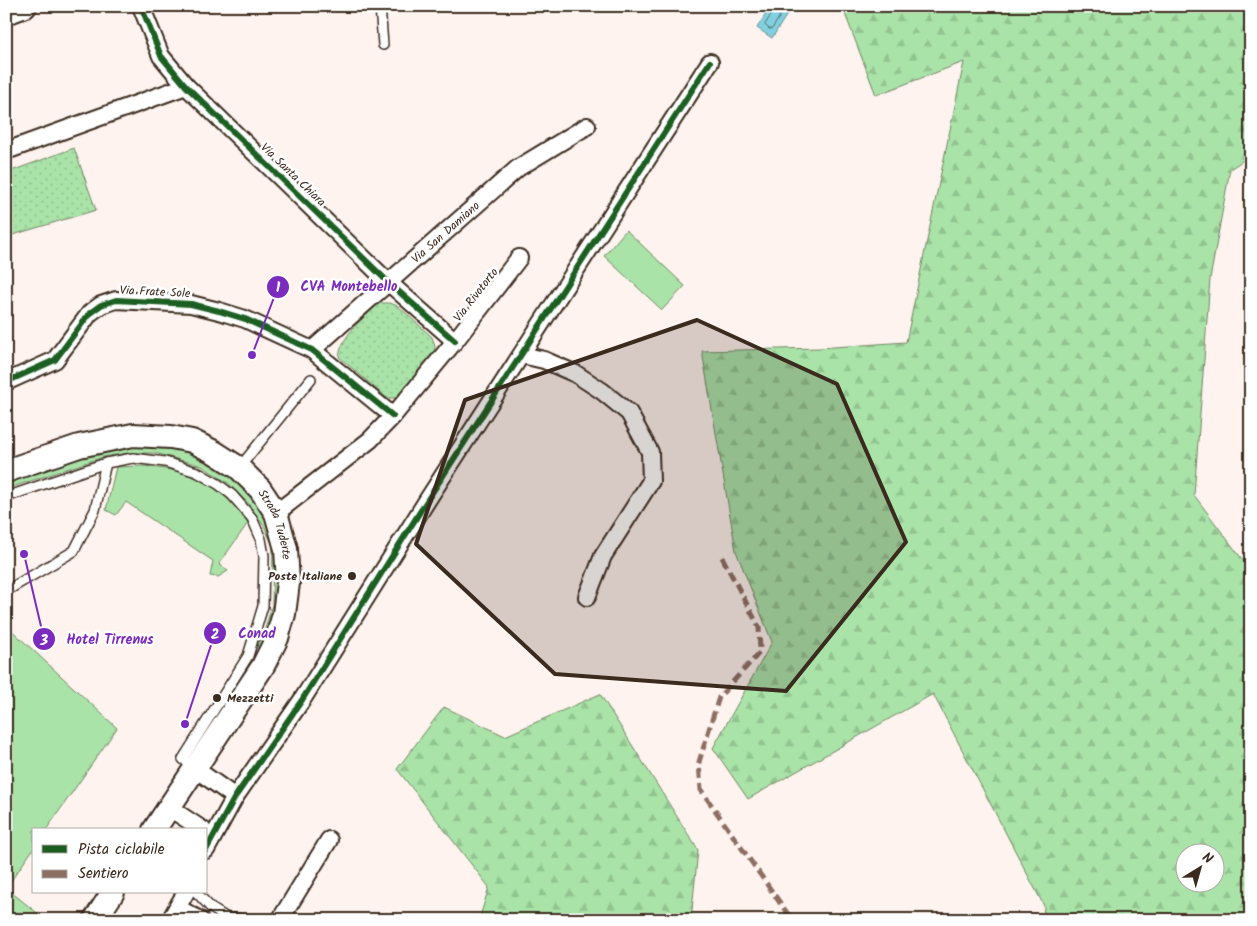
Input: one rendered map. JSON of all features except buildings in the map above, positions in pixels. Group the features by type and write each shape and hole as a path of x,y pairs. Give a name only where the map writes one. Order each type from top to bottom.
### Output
{"main road":[{"path":"6,12 25,6"},
{"name":"Strada Tuderte","path":"6,471 79,446 133,435 171,437 192,441 239,468 260,489 276,513 286,549 288,583 282,622 277,638 256,661 211,729 194,768 155,828"},
{"path":"95,920 112,894"}],"street":[{"name":"Via Santa Chiara","path":"141,6 161,56 186,86 388,282 454,341"},
{"path":"208,836 302,700 428,499 710,62"},
{"path":"6,151 186,86"},
{"name":"Via San Damiano","path":"312,350 518,168 587,126"},
{"name":"Via Rivotorto","path":"276,513 370,440 393,416 519,258"},
{"name":"Via Frate Sole","path":"7,380 55,360 90,313 101,306 116,300 191,304 245,319 312,350 393,416"},
{"path":"522,355 544,360 576,374 602,390 630,413 650,452 651,480 603,556 587,596"},
{"path":"194,768 235,797"},
{"path":"168,807 195,828"},
{"path":"280,920 329,840"},
{"path":"185,894 174,914 200,920"}],"lane":[{"path":"380,6 383,45"},
{"path":"239,468 311,379"},
{"path":"6,497 106,463 133,458 165,462 197,472 218,484 232,495 252,518 261,539 264,556 264,582 256,661"},
{"path":"6,591 74,551 95,510 106,463"},
{"path":"198,894 211,908 227,918 242,919"}],"highlighted area":[{"path":"697,320 837,384 906,542 786,691 555,674 416,544 465,400"}],"green space":[{"path":"842,6 1251,6 1251,155 1230,169 1210,279 1194,495 1251,571 1251,920 1043,920 1044,906 933,694 748,799 713,748 772,642 736,551 702,351 819,348 906,342 964,62 876,95"},
{"path":"74,148 96,210 6,237 6,173"},
{"path":"626,230 685,286 662,310 604,256"},
{"path":"379,303 390,303 398,306 432,337 435,346 433,357 398,398 387,398 339,357 344,341 349,334"},
{"path":"149,445 175,448 206,460 244,485 265,510 277,536 277,614 261,651 257,646 264,632 272,605 273,546 264,526 248,503 228,483 202,466 155,453 128,453 103,457 6,489 6,480 102,449"},
{"path":"143,466 177,472 203,481 226,497 237,509 248,523 219,564 228,571 218,577 210,576 213,561 126,502 116,515 106,510 116,467"},
{"path":"6,625 117,728 47,828 32,828 32,851 6,888"},
{"path":"600,694 698,850 691,920 479,920 489,887 397,769 444,707 505,736"},
{"path":"6,888 46,920 6,920"}],"water":[{"path":"771,6 778,6 788,13 772,38 757,28"}],"marked path":[{"path":"722,557 759,627 760,652 719,697 699,762 701,790 792,920"}],"cycle path":[{"path":"141,6 161,56 186,86 388,282 455,341"},
{"path":"208,846 235,797 302,700 428,499 710,62"},
{"path":"6,382 55,360 90,313 101,305 116,300 191,304 245,319 312,350 393,416"}],"place":[{"name":"CVA Montebello","path":"252,355"},
{"name":"Hotel Tirrenus","path":"24,554"},
{"name":"Poste Italiane","path":"352,576"},
{"name":"Mezzetti","path":"217,698"},
{"name":"Conad","path":"185,724"}]}
